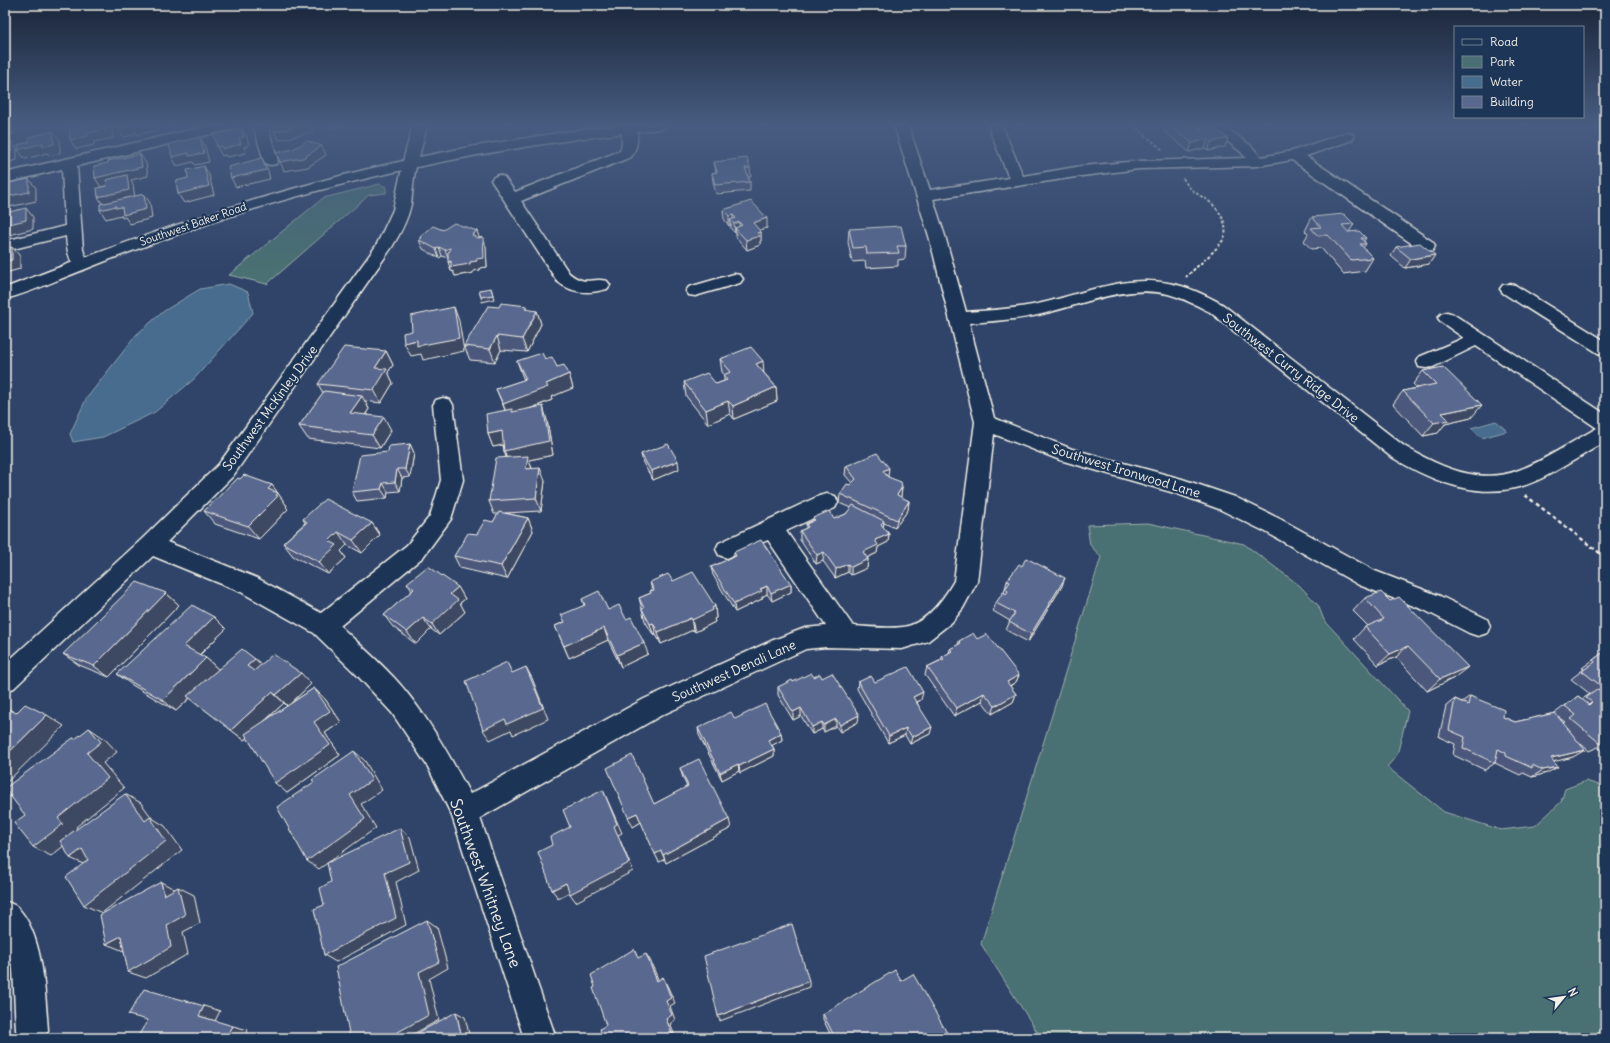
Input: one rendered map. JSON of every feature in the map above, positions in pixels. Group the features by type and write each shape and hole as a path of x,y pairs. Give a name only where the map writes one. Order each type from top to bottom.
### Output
{"street":[{"path":"5,178 23,174"},
{"path":"70,174 74,250 81,264"},
{"name":"Southwest Baker Road","path":"5,294 81,264 189,225 282,195 367,174"},
{"name":"Southwest McKinley Drive","path":"5,680 150,545 226,470 384,247 396,226 403,203 406,174"},
{"path":"511,200 577,174"},
{"path":"918,174 959,318 985,422"},
{"path":"1015,174 1018,182"},
{"path":"925,195 1066,174"},
{"path":"1321,174 1427,246"},
{"path":"499,180 563,278 577,287 601,285"},
{"path":"5,246 73,229"},
{"path":"695,291 734,279"},
{"name":"Southwest Curry Ridge Drive","path":"959,318 1038,310 1129,286 1145,285 1174,289 1199,298 1216,308 1396,451 1416,463 1444,476 1466,482 1490,484 1507,482 1526,476 1605,433"},
{"path":"1509,289 1605,349"},
{"path":"1447,318 1605,424"},
{"path":"1426,362 1477,339"},
{"path":"323,626 415,552 440,519 452,480 443,405"},
{"name":"Southwest Ironwood Lane","path":"985,422 1067,455 1182,487 1227,503 1272,525 1332,560 1367,578 1432,603 1478,626"},
{"name":"Southwest Denali Lane","path":"464,812 653,707 734,669 805,639 826,636 902,638 919,634 944,615 955,601 965,582 985,422"},
{"path":"727,549 827,502"},
{"path":"772,528 847,637"},
{"name":"Southwest Whitney Lane","path":"150,545 249,585 323,626 365,666 401,705 437,758 464,812 540,1038"},
{"path":"5,916 17,932 28,969 32,1030"}],"path":[{"path":"1174,289 1223,241 1226,235 1226,227 1220,213 1208,201 1188,188 1181,174"},
{"path":"1507,482 1605,557"}],"green space":[{"path":"380,184 386,187 386,193 369,195 267,284 229,275 323,198"},
{"path":"1148,523 1244,544 1299,585 1318,605 1324,620 1408,711 1397,755 1387,767 1444,812 1501,830 1535,826 1561,802 1565,789 1586,781 1605,787 1605,1038 1041,1038 981,944 1101,557 1090,545 1087,525"}],"water":[{"path":"229,284 248,292 253,313 194,379 155,412 103,437 73,442 70,434 86,399 137,334 164,311 200,289"},
{"path":"1496,421 1507,431 1482,438 1471,428"}],"building":[{"path":"95,174 113,174 95,178"},
{"path":"187,174 206,174 209,186 178,194 176,181 188,178"},
{"path":"230,174 250,174 231,178"},
{"path":"712,174 747,174 750,182 715,185"},
{"path":"127,175 129,190 98,197 97,188 107,186 106,180"},
{"path":"29,179 29,192 5,197 5,184"},
{"path":"144,194 146,209 123,215 122,207 116,208 116,206 100,210 100,204"},
{"path":"751,201 767,218 753,223 761,232 757,233 760,236 746,240 735,228 742,225 739,222 734,224 730,220 736,218 733,215 729,216 723,210"},
{"path":"26,208 26,220 5,225 5,213"},
{"path":"1344,214 1354,224 1342,225 1348,232 1359,231 1366,238 1361,238 1366,244 1360,244 1373,258 1351,260 1328,235 1318,236 1311,228 1321,227 1312,217"},
{"path":"454,223 477,231 472,235 478,238 483,237 484,258 476,259 477,261 470,262 470,264 451,267 451,261 448,262 448,252 450,251 450,248 445,250 439,247 436,249 419,240 422,238 420,237 433,226 443,230"},
{"path":"901,226 906,246 897,246 899,253 867,254 866,247 853,248 849,229"},
{"path":"1420,243 1435,255 1411,259 1396,247"},
{"path":"12,247 12,260 5,261 5,249"},
{"path":"491,288 493,295 481,297 479,290"},
{"path":"501,303 527,306 525,309 537,311 522,339 497,336 490,349 464,346 488,306 499,307"},
{"path":"454,307 459,338 417,346 417,340 404,343 403,333 412,331 411,316"},
{"path":"344,347 386,351 375,368 387,369 374,390 318,384"},
{"path":"751,347 763,361 756,364 776,387 733,406 728,401 706,410 684,382 707,373 716,384 727,380 723,375 731,372 720,359"},
{"path":"542,353 545,359 552,357 557,367 564,365 569,374 546,384 548,387 503,404 496,389 526,379 517,361"},
{"path":"1443,367 1482,405 1442,413 1449,420 1434,423 1403,391 1436,384 1423,371"},
{"path":"324,391 362,396 350,413 384,417 372,435 299,426"},
{"path":"543,406 549,441 504,451 502,431 488,434 486,414 512,409 512,412"},
{"path":"410,444 405,469 397,469 395,482 383,483 381,489 352,492 360,455 388,452 389,446"},
{"path":"668,444 678,461 651,471 641,454"},
{"path":"877,453 889,468 883,471 888,477 901,482 902,487 897,495 909,501 897,520 840,494 847,484 850,485 856,479 846,466"},
{"path":"528,456 526,469 540,468 536,498 489,501 496,458"},
{"path":"244,475 272,485 268,489 278,493 276,495 278,496 248,526 204,511 238,478 240,479"},
{"path":"325,499 372,523 353,540 338,532 329,541 337,545 319,562 283,543 307,522 303,519"},
{"path":"853,505 884,521 881,524 889,534 875,540 878,545 863,552 868,559 851,567 848,564 836,569 824,552 817,555 800,531 808,527 806,524 815,520 813,518 829,511 834,519 846,514"},
{"path":"499,512 528,518 501,566 454,556 468,533 477,534 485,520 493,522"},
{"path":"761,540 791,584 771,593 767,586 760,589 762,591 734,604 711,567 736,556 734,552"},
{"path":"1026,558 1065,578 1031,634 1009,622 1015,613 996,603 1003,592 1006,594 1008,591 1005,589 1010,582 1007,581 1019,564 1022,566"},
{"path":"428,566 458,587 450,594 458,600 432,624 423,618 407,632 384,615 414,589 407,583"},
{"path":"693,572 715,606 712,608 713,610 692,620 691,618 658,632 653,623 650,624 642,609 644,608 639,598 651,593 650,591 654,590 650,582 668,574 673,581"},
{"path":"137,582 166,593 94,666 63,654"},
{"path":"599,591 608,610 619,605 626,619 631,617 644,643 617,655 604,628 564,646 555,626 565,622 561,615 585,605 582,599"},
{"path":"1381,592 1390,601 1399,597 1468,667 1440,679 1408,646 1390,654 1365,627 1384,619 1365,598"},
{"path":"192,605 214,617 184,646 206,658 163,700 117,674"},
{"path":"973,633 977,639 987,634 1019,675 1007,682 1016,694 995,706 984,693 957,708 927,667 944,659 942,657 952,651 950,649 961,643 959,641"},
{"path":"242,649 255,659 247,666 254,671 273,654 301,673 276,695 272,692 231,730 187,696"},
{"path":"1605,651 1605,689 1582,671 1595,662 1593,660"},
{"path":"507,662 512,673 526,667 543,708 507,724 505,719 483,730 466,681"},
{"path":"908,667 923,692 913,697 932,727 912,737 906,728 889,736 858,682 871,676 875,682"},
{"path":"811,673 814,677 820,674 822,678 832,673 859,715 840,725 836,719 824,725 822,722 812,727 801,708 793,712 778,687 792,680 793,682"},
{"path":"314,688 330,711 314,722 330,745 275,783 245,734"},
{"path":"1598,689 1605,693 1605,741 1601,744 1571,719 1576,715 1565,706 1578,696 1589,705 1592,702 1586,698"},
{"path":"1470,696 1504,710 1503,717 1515,722 1555,713 1585,750 1551,758 1558,767 1543,770 1532,765 1532,768 1506,756 1506,753 1498,749 1495,763 1463,748 1465,737 1449,730 1455,699 1468,705"},
{"path":"25,704 47,715 5,756 5,712 9,709 16,713"},
{"path":"765,704 781,733 768,740 774,749 739,766 738,764 720,773 698,728 731,712 735,719"},
{"path":"89,728 101,742 87,753 108,778 58,818 63,824 33,847 14,823 25,815 5,788"},
{"path":"354,751 372,780 350,795 365,819 307,861 277,807 314,782 312,780"},
{"path":"632,755 654,804 688,786 680,768 699,759 729,819 663,855 661,851 655,854 637,813 628,817 607,768"},
{"path":"603,790 617,824 614,826 629,863 570,894 566,883 552,890 538,852 552,845 550,837 570,827 563,810"},
{"path":"125,794 145,821 150,817 166,841 84,905 66,877 88,860 82,849 70,858 60,841"},
{"path":"400,828 409,862 385,873 396,918 324,955 314,909 324,905 320,888 331,882 327,863"},
{"path":"161,882 164,895 178,887 185,915 167,925 171,947 128,972 121,936 106,944 100,915"},
{"path":"427,920 439,962 419,972 429,1015 387,1038 350,1038 336,967"},
{"path":"792,924 809,981 718,1016 704,956"},
{"path":"634,949 638,958 646,954 657,981 663,977 671,998 666,1001 672,1015 666,1019 674,1038 603,1038 600,1029 606,1025 593,988 595,987 591,975"},
{"path":"895,970 901,981 913,974 950,1038 835,1038 823,1014"},
{"path":"144,989 204,1006 199,1016 233,1026 226,1038 144,1038 138,1036 148,1020 128,1015"},
{"path":"456,1012 462,1038 419,1038 418,1033"}]}
